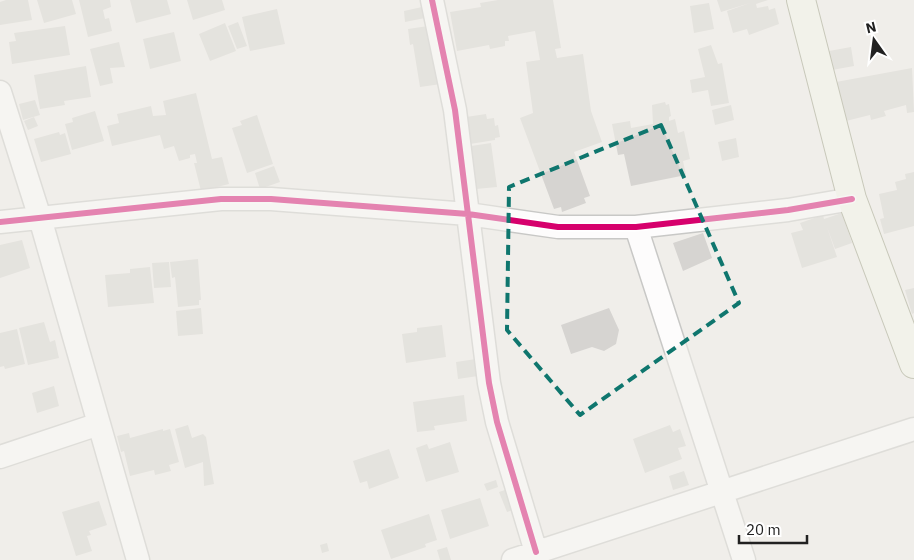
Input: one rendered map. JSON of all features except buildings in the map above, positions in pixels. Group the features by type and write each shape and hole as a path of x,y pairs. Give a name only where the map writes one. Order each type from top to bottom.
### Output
{"street":[{"path":"432,0 455,110 489,383 497,422 536,552"},
{"path":"801,0 852,199 914,364"},
{"path":"0,92 40,218 138,560"},
{"path":"0,222 221,199 271,199 468,214 558,227 636,227 788,210 852,199"},
{"path":"636,227 744,560"},
{"path":"0,457 99,424"},
{"path":"513,560 914,428"}],"highlighted area":[{"path":"661,125 739,303 580,415 507,330 509,187"}],"cycle path":[{"path":"432,0 455,110 489,383 497,422 536,552"},
{"path":"0,222 221,199 271,199 468,214 558,227 636,227 788,210 852,199"}]}
